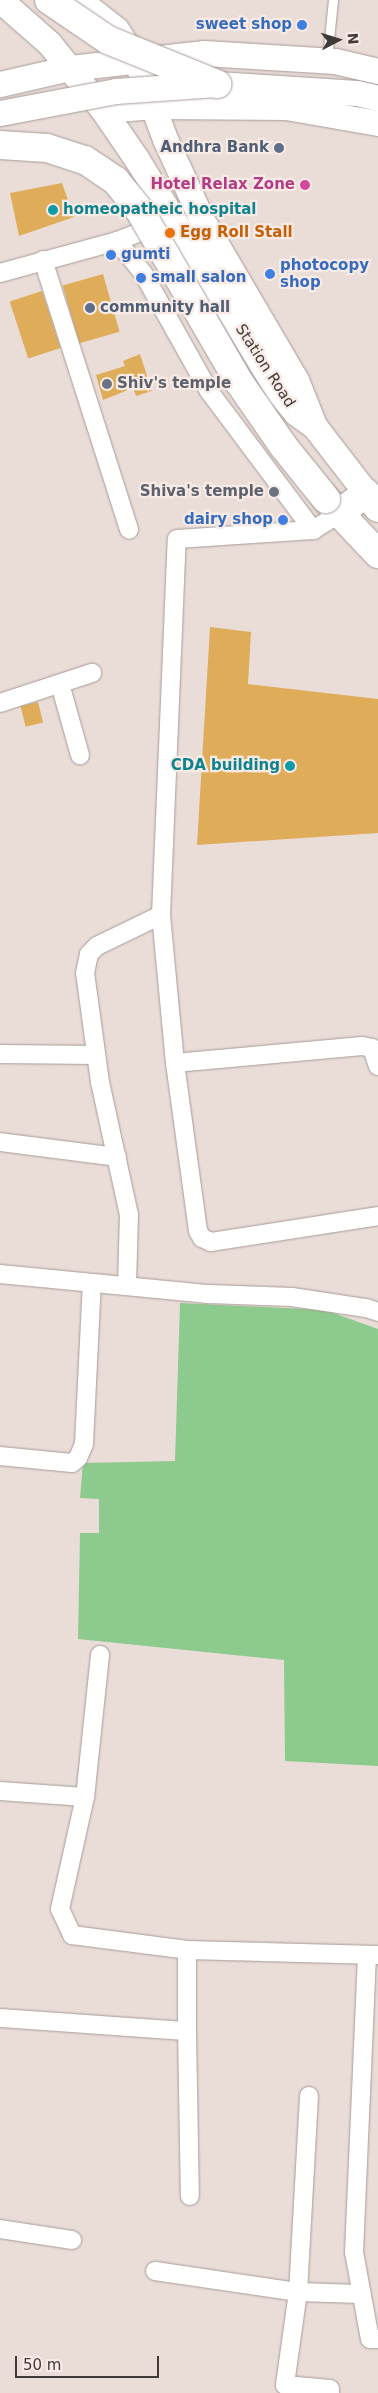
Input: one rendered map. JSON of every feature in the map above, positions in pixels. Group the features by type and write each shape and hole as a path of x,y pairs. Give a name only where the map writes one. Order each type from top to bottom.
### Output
{"main road":[{"name":"Station Road","path":"0,0 49,43 103,110 173,219 278,392 296,413 315,427"},
{"path":"49,0 108,40 217,84"},
{"name":"Station Road","path":"79,0 116,29 135,58 165,139 202,220 296,380 315,427"},
{"path":"0,84 70,68 135,58 204,53 327,60 378,71"},
{"path":"0,113 116,90 217,84 357,93 378,98"},
{"path":"103,110 154,106 286,107 378,123"},
{"path":"0,145 47,148 85,160 116,181 140,211 240,382 284,448 333,507 378,554"},
{"path":"315,427 374,495 333,507"}],"street":[{"path":"0,273 117,241 173,219"},
{"path":"117,241 143,273 209,392 313,530"},
{"path":"43,260 129,530"},
{"path":"333,507 313,530 177,539 161,915 175,1063 198,1231 202,1238 211,1242 378,1216"},
{"path":"0,703 92,673"},
{"path":"60,684 80,755"},
{"path":"127,1286 129,1215 96,1055 85,973 89,954 97,946 161,915"},
{"path":"175,1063 362,1046 372,1048 378,1066"},
{"path":"0,1054 96,1055"},
{"path":"0,1142 117,1157"},
{"path":"0,1274 209,1294 292,1297 378,1312"},
{"path":"0,1456 72,1462 78,1458 84,1444 92,1282"},
{"path":"100,1655 85,1797 60,1909 72,1936 187,1950 372,1956 354,2252 360,2294 370,2339 378,2339"},
{"path":"0,1791 85,1797"},
{"path":"187,1950 190,2196"},
{"path":"0,2018 187,2031"},
{"path":"309,2096 298,2292 284,2385 330,2389 330,2393"},
{"path":"0,2229 72,2240"},
{"path":"155,2271 298,2292 360,2294"}],"lane":[{"path":"327,60 333,0"}],"green space":[{"path":"180,1303 325,1310 378,1329 378,1766 285,1761 284,1660 78,1639 80,1533 99,1533 99,1499 80,1498 83,1463 175,1461"}],"building":[{"name":"homeopatheic hospital","path":"62,183 74,217 19,236 10,193"},
{"name":"community hall","path":"103,274 120,332 79,343 63,286"},
{"path":"42,291 61,348 28,359 10,302"},
{"path":"140,354 152,391 136,396 133,388 103,400 96,375 125,366 123,361"},
{"name":"CDA building","path":"210,627 251,632 248,684 378,699 378,833 197,845"},
{"path":"38,702 43,722 26,727 21,706"}],"place":[{"name":"sweet shop","path":"302,25"},
{"name":"Andhra Bank","path":"279,148"},
{"name":"Hotel Relax Zone","path":"305,185"},
{"name":"homeopatheic hospital","path":"53,210"},
{"name":"Egg Roll Stall","path":"170,233"},
{"name":"gumti","path":"111,255"},
{"name":"photocopy shop","path":"270,274"},
{"name":"small salon","path":"141,278"},
{"name":"community hall","path":"90,308"},
{"name":"Shiv's temple","path":"107,384"},
{"name":"Shiva's temple","path":"274,492"},
{"name":"dairy shop","path":"283,520"},
{"name":"CDA building","path":"290,766"}]}
